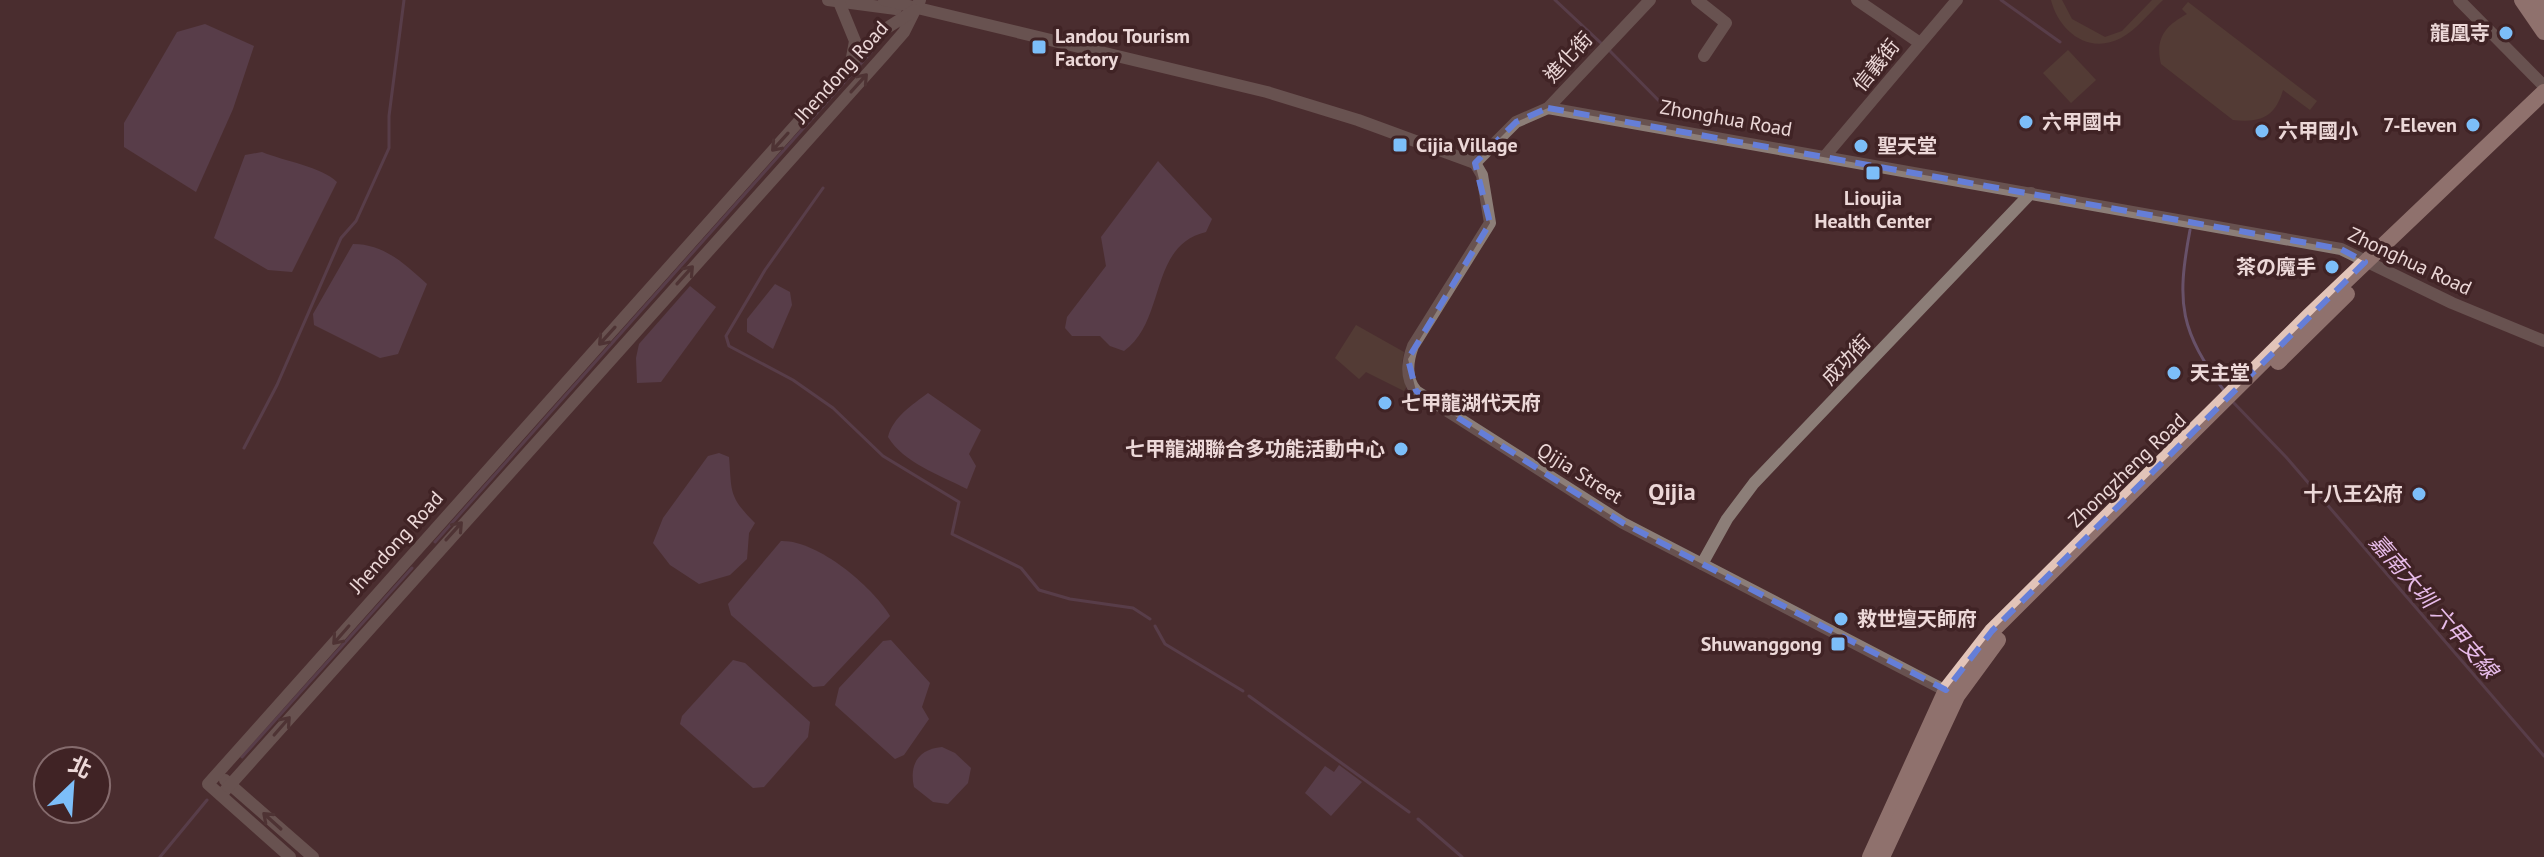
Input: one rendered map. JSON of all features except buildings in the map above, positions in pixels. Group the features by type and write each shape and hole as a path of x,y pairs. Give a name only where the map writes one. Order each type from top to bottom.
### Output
{"main road":[{"path":"2522,0 2544,32"},
{"path":"2537,0 2544,12"},
{"name":"Zhongzheng Road","path":"1870,857 1951,693 2001,637 2544,92"},
{"name":"Zhongzheng Road","path":"2370,265 2544,107"},
{"name":"Zhongzheng Road","path":"1882,857 1951,693"}],"street":[{"path":"884,0 917,5 1267,92 1373,125 1475,163 1516,122 1548,108"},
{"name":"進化街","path":"1548,108 1650,0"},
{"path":"1697,0 1726,23 1704,56"},
{"path":"1857,0 1920,43"},
{"name":"信義街","path":"1826,155 1957,0"},
{"path":"2459,0 2514,60 2544,86"},
{"path":"834,1 917,5"},
{"path":"834,1 855,41 851,63"},
{"name":"Jhendong Road","path":"917,5 904,32 884,55 221,795 208,784 851,63 879,33 917,5"},
{"name":"Zhonghua Road","path":"1548,108 2341,249 2370,265 2544,341"},
{"name":"Qijia Street","path":"1475,163 1482,175 1490,223 1413,346 1408,359 1409,383 1429,401 1594,506 1951,693"},
{"name":"成功街","path":"1702,564 1727,519 1754,483 2031,193"},
{"path":"218,774 313,857"},
{"path":"221,795 290,857"}],"highlighted area":[{"path":"1548,108 2341,249 2365,262 1992,631 1946,690 1623,523 1416,391 1408,359 1490,223 1475,163 1516,122"}],"shaded area":[{"path":"2051,0 2062,0 2072,19 2105,37 2122,31 2152,0 2163,0 2127,35 2109,43 2097,44 2086,42 2068,30"},
{"path":"2188,2 2317,101 2310,110 2283,90 2276,106 2266,116 2233,120 2161,64 2161,40 2173,23 2187,14 2182,9"},
{"path":"205,24 254,46 233,109 196,192 124,147 124,123 177,32"},
{"path":"2068,50 2096,80 2071,103 2043,73"},
{"path":"262,152 312,168 337,182 292,272 268,270 214,238 245,155"},
{"path":"1158,161 1212,219 1206,232 1188,240 1175,252 1147,321 1137,338 1124,351 1110,346 1100,336 1072,336 1065,328 1067,317 1106,266 1101,237"},
{"path":"353,244 384,251 427,284 398,354 380,358 314,325 313,314"},
{"path":"775,284 790,292 792,305 773,349 747,332 747,319"},
{"path":"690,286 716,307 661,382 637,383 639,344"},
{"path":"1356,325 1404,352 1402,363 1409,383 1404,391 1366,372 1359,379 1335,358"},
{"path":"928,393 981,430 969,454 976,466 967,489 913,461 888,437 899,417"},
{"path":"719,453 729,457 733,493 755,523 749,533 747,559 730,575 699,584 670,565 653,543 663,518 708,456"},
{"path":"781,541 811,548 842,566 870,591 890,616 824,686 813,687 731,615 728,604"},
{"path":"891,640 930,683 922,707 929,719 904,755 895,759 835,705 839,688 883,641"},
{"path":"733,660 745,663 810,722 808,737 764,787 753,788 680,724 682,716"},
{"path":"942,747 955,753 971,768 968,783 948,804 933,802 914,787 913,779 914,765 921,755"},
{"path":"1339,765 1362,782 1331,816 1305,793 1325,766 1334,772"}],"waterway":[{"path":"244,448 277,385 341,238 356,221 389,148 389,116 404,0"},
{"path":"1555,0 1602,44"},
{"name":"嘉南大圳 六甲支線","path":"2001,0 2060,42"},
{"path":"1608,49 1667,109"},
{"path":"435,542 873,50"},
{"path":"823,188 765,270 726,336 729,346 793,380 833,408 883,456 959,502 952,534 1021,568 1039,590 1070,599 1133,608 1150,619"},
{"name":"嘉南大圳 六甲支線","path":"2190,230 2183,278 2185,316 2199,351 2225,392"},
{"name":"嘉南大圳 六甲支線","path":"2232,401 2286,457 2544,756"},
{"path":"242,757 412,568"},
{"path":"1155,626 1165,644 1243,691"},
{"path":"1249,696 1409,812"},
{"path":"160,857 207,800"},
{"path":"1418,819 1462,857"}],"place":[{"name":"龍凰寺","path":"2506,33"},
{"name":"Landou Tourism Factory","path":"1039,47"},
{"name":"六甲國中","path":"2026,122"},
{"name":"7-Eleven","path":"2473,125"},
{"name":"六甲國小","path":"2262,131"},
{"name":"Cijia Village","path":"1400,145"},
{"name":"聖天堂","path":"1861,146"},
{"name":"Lioujia Health Center","path":"1873,173"},
{"name":"茶の魔手","path":"2332,267"},
{"name":"天主堂","path":"2174,373"},
{"name":"七甲龍湖代天府","path":"1385,403"},
{"name":"七甲龍湖聯合多功能活動中心","path":"1401,449"},
{"name":"十八王公府","path":"2419,494"},
{"name":"救世壇天師府","path":"1841,619"},
{"name":"Shuwanggong","path":"1838,644"}],"district":[{"name":"Qijia","path":"1672,491"}]}
